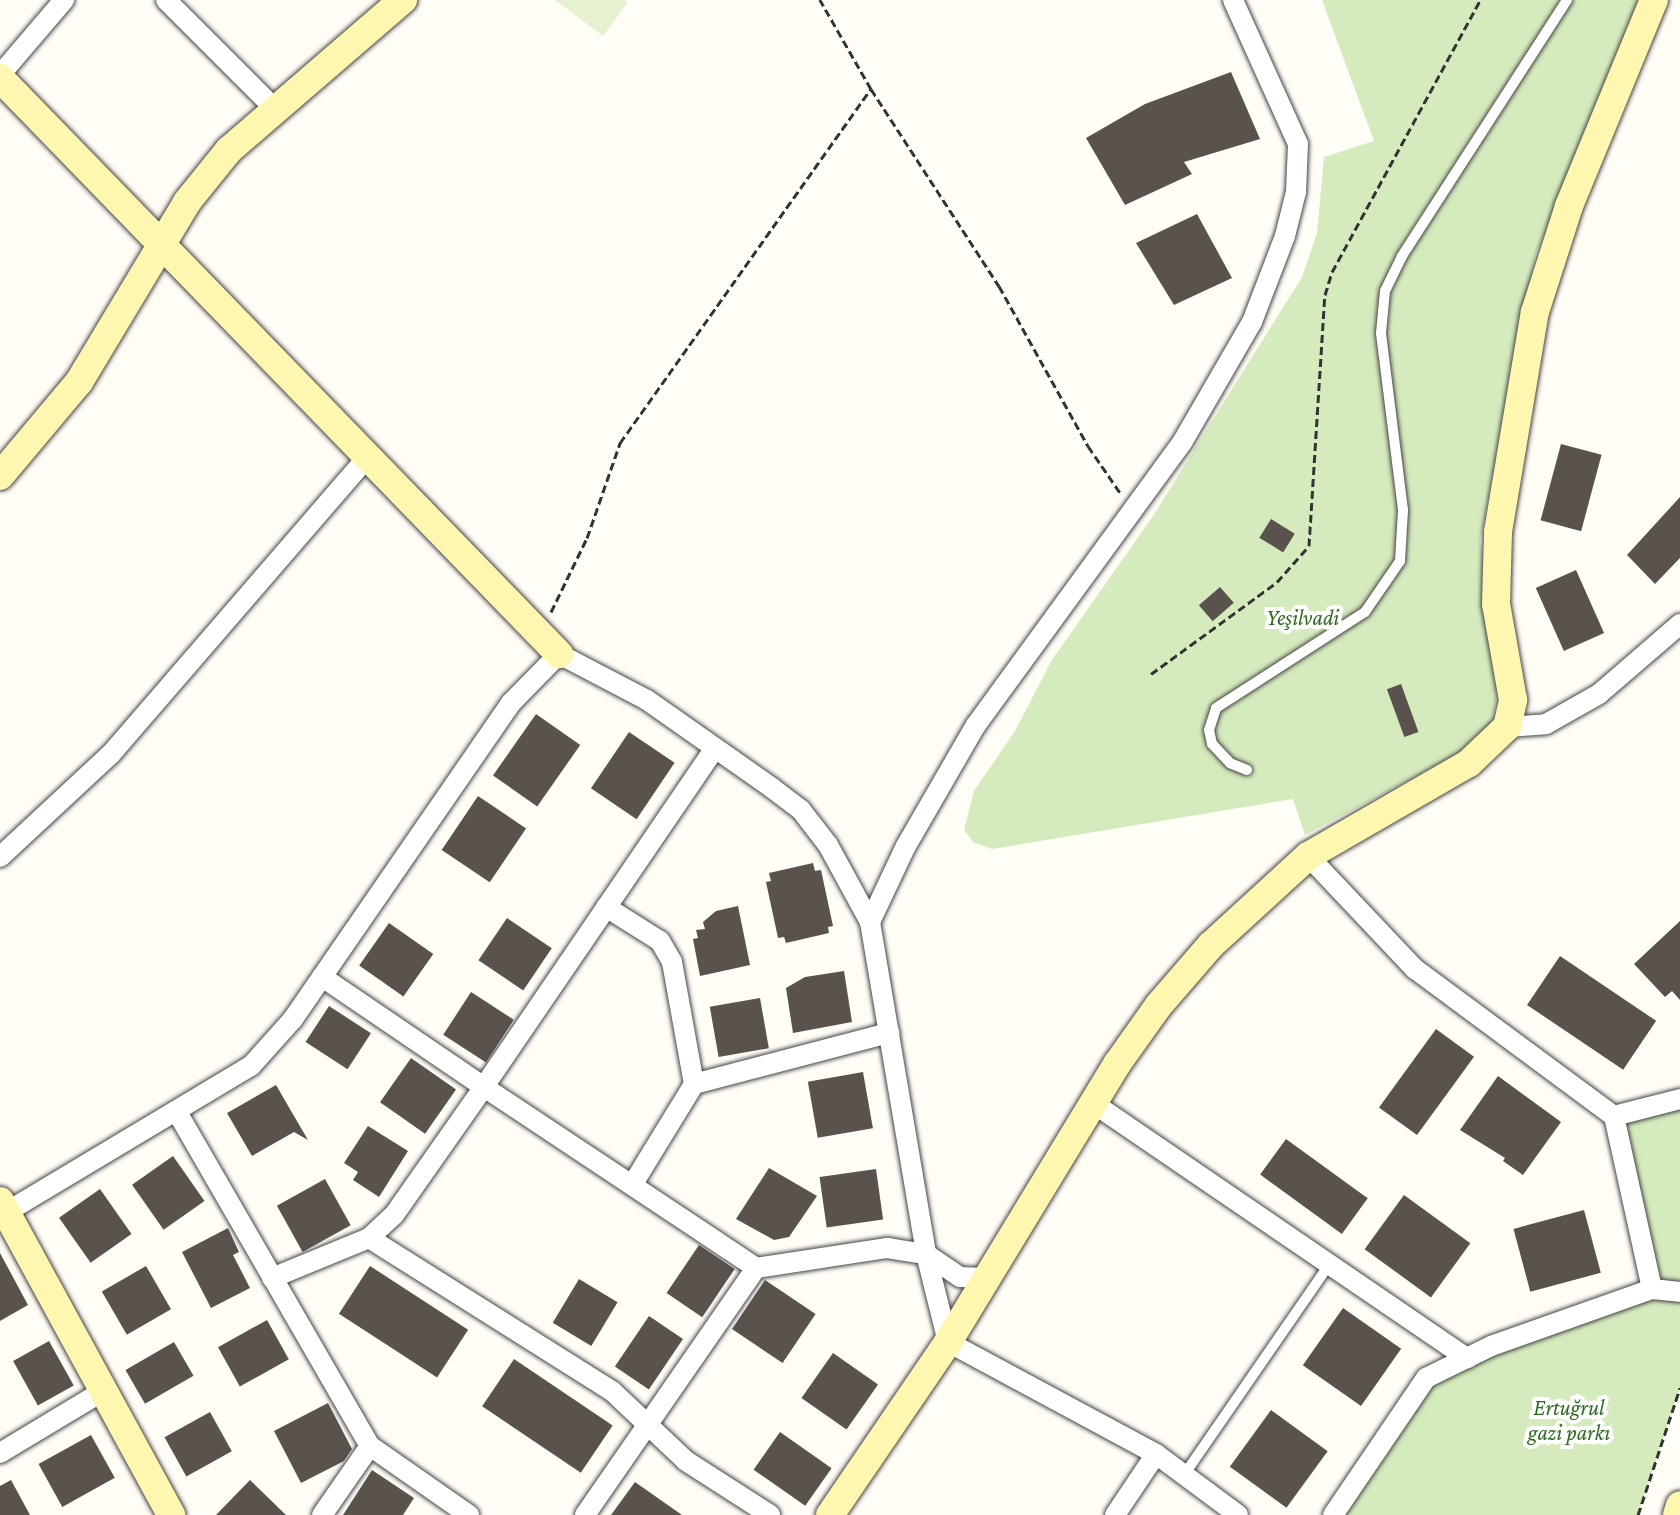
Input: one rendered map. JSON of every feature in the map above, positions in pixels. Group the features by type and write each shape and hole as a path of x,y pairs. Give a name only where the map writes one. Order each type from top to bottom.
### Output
{"street":[{"path":"64,0 0,77 549,646 647,700 713,751 801,810 828,845 870,922 926,1254 948,1342 1156,1454 1238,1515"},
{"path":"166,0 274,108"},
{"path":"0,476 79,382 187,202 229,150 274,108 403,0"},
{"path":"870,922 906,846 976,725 1183,441 1252,322 1296,192 1298,144 1233,0"},
{"path":"830,1515 948,1342 1093,1103 1159,1005 1211,945 1308,856 1469,763 1507,727 1513,700 1496,604 1498,532 1535,312 1569,206 1654,0"},
{"path":"0,857 111,754 367,457"},
{"path":"1507,727 1546,724 1599,694 1680,624"},
{"path":"171,1515 2,1210 177,1112 251,1066 322,977 549,646"},
{"path":"272,1278 369,1238 394,1215 713,751"},
{"path":"1308,856 1415,969 1614,1116 1652,1289"},
{"path":"606,907 660,941 672,962 694,1084 634,1182"},
{"path":"322,977 484,1087 634,1182 756,1268 887,1248 926,1254 949,1273 986,1278"},
{"path":"694,1084 889,1033"},
{"path":"1614,1116 1680,1099"},
{"path":"1093,1103 1467,1358"},
{"path":"177,1112 370,1446 469,1515"},
{"path":"369,1238 612,1391 686,1461 770,1515"},
{"path":"585,1515 756,1268"},
{"path":"1333,1515 1426,1378 1467,1358 1652,1289 1680,1292"},
{"path":"0,1453 103,1391"},
{"path":"322,1515 370,1446"},
{"path":"1115,1515 1156,1454"},
{"path":"1677,1515 1680,1505"}],"lane":[{"path":"1247,770 1230,763 1212,744 1209,730 1216,708 1365,612 1400,561 1403,510 1381,333 1385,291 1402,256 1567,0"},
{"path":"1184,1475 1330,1263"}],"path":[{"path":"820,0 871,89 990,273 1088,446 1132,510"},
{"path":"1151,674 1277,582 1309,546 1325,295 1332,272 1480,0"},
{"path":"549,646 620,443 871,89"},
{"path":"1638,1515 1680,1388"}],"green space":[{"path":"555,0 625,0 628,2 603,36"},
{"name":"Yeşilvadi","path":"1322,0 1647,0 1535,256 1480,541 1499,684 1492,721 1478,743 1305,835 1293,799 992,849 973,842 964,830 974,791 1015,731 1052,660 1153,516 1302,277 1317,233 1324,157 1374,141"},
{"name":"Ertuğrul gazi parkı","path":"1680,1099 1680,1388 1638,1515 1333,1515 1426,1378 1652,1289 1614,1116"}],"building":[{"path":"1231,72 1260,139 1184,162 1192,174 1125,205 1086,138 1145,104"},
{"path":"1197,214 1232,278 1174,305 1136,243"},
{"path":"1561,444 1602,455 1581,531 1541,520"},
{"path":"1680,497 1680,558 1655,584 1627,555"},
{"path":"1271,519 1295,534 1283,552 1259,538"},
{"path":"1576,570 1604,633 1564,651 1536,588"},
{"path":"1220,587 1234,603 1213,621 1199,605"},
{"path":"1401,684 1418,732 1404,737 1387,689"},
{"path":"536,714 580,745 537,806 493,775"},
{"path":"629,732 675,763 637,819 591,788"},
{"path":"478,796 526,828 490,882 442,850"},
{"path":"813,863 815,871 821,870 833,926 828,927 829,933 786,943 784,937 778,938 766,882 771,881 769,873"},
{"path":"738,906 750,965 700,976 693,939 698,938 696,930 705,929 703,922 716,911"},
{"path":"507,918 552,948 523,990 478,960"},
{"path":"1680,921 1680,1000 1672,991 1665,997 1634,964"},
{"path":"389,923 433,954 403,997 359,966"},
{"path":"1560,956 1656,1021 1623,1070 1527,1005"},
{"path":"844,971 852,1022 793,1033 786,988 805,977"},
{"path":"471,992 514,1020 486,1063 443,1035"},
{"path":"760,998 769,1048 719,1057 710,1007"},
{"path":"329,1006 371,1033 348,1069 306,1042"},
{"path":"1436,1029 1474,1057 1417,1135 1379,1107"},
{"path":"411,1058 456,1090 425,1134 380,1102"},
{"path":"863,1072 873,1128 818,1138 808,1082"},
{"path":"1498,1076 1561,1122 1523,1175 1503,1161 1505,1158 1460,1130"},
{"path":"276,1085 308,1140 294,1132 252,1156 227,1113"},
{"path":"368,1126 408,1151 379,1197 353,1180 358,1172 344,1163"},
{"path":"1286,1139 1368,1198 1342,1234 1260,1175"},
{"path":"173,1156 205,1201 164,1230 132,1185"},
{"path":"769,1168 817,1196 789,1237 774,1240 736,1219"},
{"path":"876,1169 883,1220 827,1227 820,1177"},
{"path":"325,1179 351,1225 303,1252 277,1206"},
{"path":"100,1189 132,1234 91,1263 59,1218"},
{"path":"1404,1195 1470,1243 1431,1297 1365,1249"},
{"path":"1584,1210 1601,1273 1530,1292 1513,1229"},
{"path":"228,1228 239,1252 233,1255 250,1288 211,1308 182,1252"},
{"path":"699,1245 735,1269 702,1317 667,1293"},
{"path":"0,1253 28,1305 0,1321"},
{"path":"146,1266 171,1309 127,1335 102,1292"},
{"path":"370,1266 468,1330 437,1378 339,1314"},
{"path":"579,1279 618,1302 591,1346 553,1323"},
{"path":"765,1280 816,1314 783,1363 732,1329"},
{"path":"1343,1308 1401,1349 1361,1406 1303,1365"},
{"path":"649,1316 683,1339 649,1389 615,1367"},
{"path":"267,1320 289,1359 240,1387 218,1347"},
{"path":"49,1341 74,1386 38,1405 13,1361"},
{"path":"174,1342 194,1376 145,1404 126,1370"},
{"path":"833,1353 878,1385 847,1430 801,1398"},
{"path":"514,1359 613,1426 581,1473 482,1406"},
{"path":"328,1403 352,1449 344,1461 301,1483 274,1431"},
{"path":"1271,1410 1328,1451 1286,1508 1230,1467"},
{"path":"210,1412 232,1451 186,1477 165,1437"},
{"path":"780,1432 832,1468 805,1506 754,1470"},
{"path":"91,1435 115,1478 62,1507 39,1464"},
{"path":"372,1470 414,1498 403,1515 343,1515"},
{"path":"11,1480 30,1515 0,1515 0,1486"},
{"path":"250,1480 286,1515 216,1515"},
{"path":"635,1482 682,1515 611,1515"}]}
